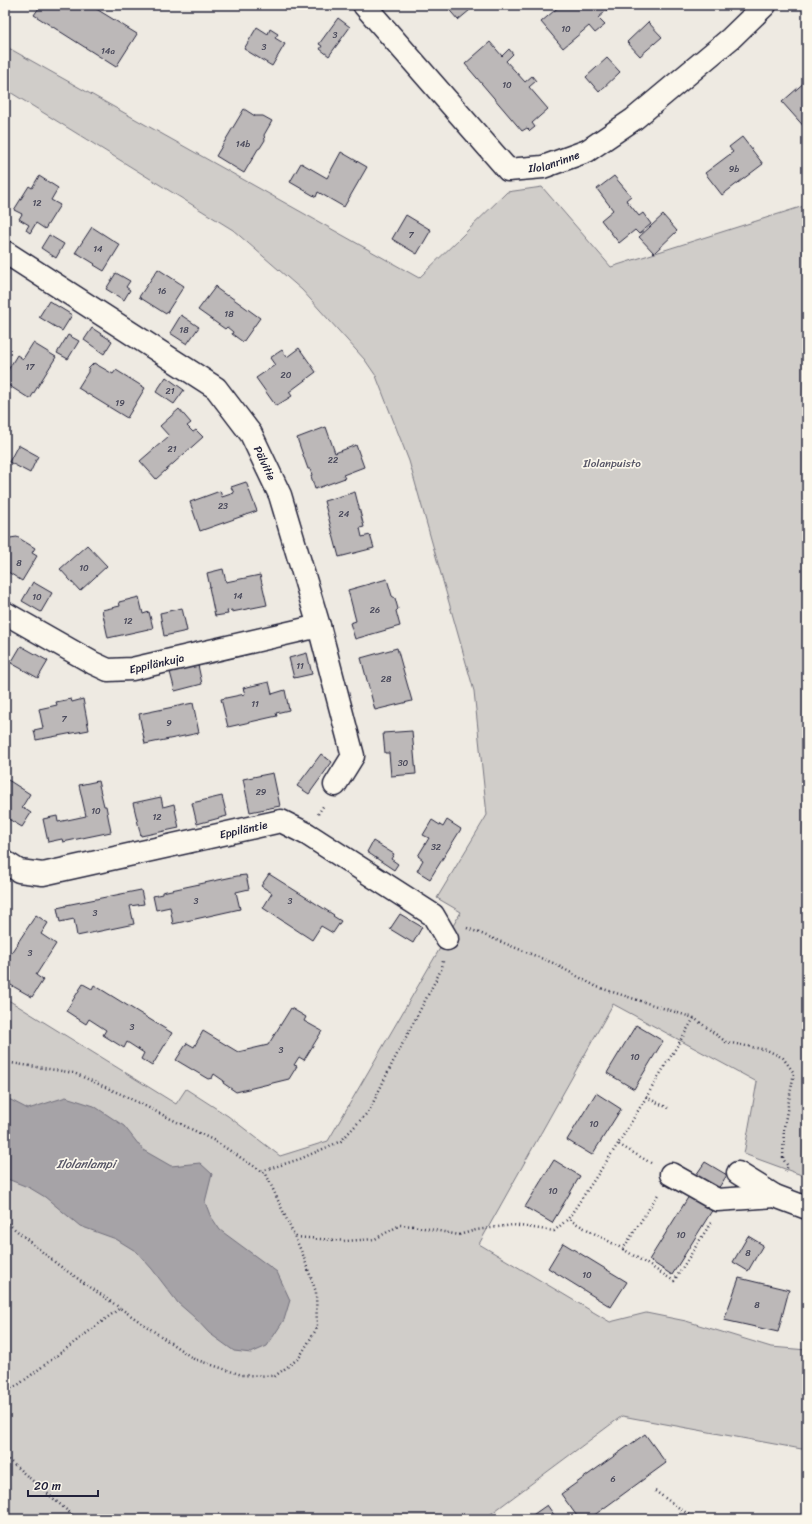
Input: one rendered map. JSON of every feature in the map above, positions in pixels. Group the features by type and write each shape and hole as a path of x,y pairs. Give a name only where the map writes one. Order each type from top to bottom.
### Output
{"street":[{"name":"Ilolanrinne","path":"364,5 508,170 543,167 587,151 634,119 731,38 765,5"},
{"name":"Pälvitie","path":"5,252 216,388 251,434 280,495 319,626 353,756 335,785"},
{"name":"Eppilänkuja","path":"5,613 93,664 108,670 132,669 319,626"},
{"name":"Eppiläntie","path":"5,862 19,871 43,874 281,821 307,834 434,915 447,939"},
{"path":"738,1173 775,1196 807,1208"},
{"path":"671,1174 717,1200 775,1196"}],"path":[{"path":"307,834 335,785"},
{"path":"434,915 553,963 597,987 694,1018 726,1042 767,1050 783,1058 794,1073 784,1127 783,1159 788,1166 775,1196"},
{"path":"262,1171 300,1159 341,1141 369,1111 442,968 447,939"},
{"path":"295,1237 346,1241 375,1239 400,1225 459,1234 513,1225 554,1231 568,1219 618,1144 694,1018"},
{"path":"5,1062 74,1073 123,1095 215,1141 266,1174 303,1255 316,1292 317,1328 299,1358 275,1376 242,1375 194,1359 57,1264 5,1221"},
{"path":"646,1097 668,1108"},
{"path":"618,1144 671,1174 623,1249"},
{"path":"568,1219 623,1249 674,1281 727,1199"},
{"path":"5,1391 18,1385 120,1308"},
{"path":"5,1457 77,1519"},
{"path":"654,1491 694,1519"}],"green space":[{"name":"Ilolanpuisto","path":"5,46 419,278 507,192 542,187 611,267 807,205 807,1177 744,1154 757,1082 613,1004 479,1244 610,1322 646,1313 686,1321 771,1347 807,1350 807,1450 622,1416 484,1519 5,1519 5,998 176,1104 186,1089 228,1116 280,1156 328,1141 461,912 437,898 487,815 474,691 409,461 376,376 365,360 302,290 233,230 5,89"}],"water":[{"name":"Ilolanlampi","path":"5,1097 28,1109 66,1097 94,1106 124,1126 143,1150 171,1166 200,1163 212,1174 205,1202 210,1215 220,1230 277,1272 290,1300 284,1320 267,1346 251,1353 234,1351 209,1333 178,1303 137,1252 116,1239 80,1226 45,1197 30,1188 5,1178"}],"building":[{"path":"41,5 90,5 137,34 116,67 34,15"},
{"path":"445,5 476,5 458,20"},
{"path":"561,5 613,5 598,18 605,25 595,33 589,26 563,48 541,22"},
{"path":"338,18 350,27 329,56 320,49 322,46 319,44"},
{"path":"648,22 662,37 640,56 627,42"},
{"path":"257,27 268,34 270,29 278,34 275,38 285,44 272,66 244,49"},
{"path":"490,42 502,56 509,49 513,54 506,61 525,82 532,76 536,81 529,87 548,109 532,123 535,127 530,131 527,128 522,131 465,64"},
{"path":"607,58 620,72 599,92 586,77"},
{"path":"807,80 807,130 782,102"},
{"path":"244,109 255,116 263,116 272,121 264,135 265,140 244,173 216,156"},
{"path":"742,137 763,164 722,195 705,173 733,152 729,147"},
{"path":"341,152 367,167 344,207 318,192 316,197 290,182 301,163 327,178"},
{"path":"39,176 58,188 51,200 60,205 45,229 36,223 30,233 26,230 29,225 19,219 22,214 14,210 29,186 32,188"},
{"path":"614,176 631,196 626,200 639,216 643,213 651,224 639,234 635,230 619,243 601,220 613,210 597,189"},
{"path":"406,215 431,230 417,254 392,239"},
{"path":"663,215 677,231 654,253 639,237"},
{"path":"92,227 120,245 104,271 94,265 95,264 75,253"},
{"path":"49,235 64,244 56,258 41,248"},
{"path":"158,269 184,286 166,314 139,297"},
{"path":"116,273 130,281 126,287 130,290 124,300 106,289"},
{"path":"216,286 216,288 227,296 228,295 260,318 243,342 232,334 233,332 227,327 225,329 198,310"},
{"path":"49,301 72,315 62,331 39,317"},
{"path":"181,315 199,327 187,344 170,333"},
{"path":"92,328 112,341 104,354 84,340"},
{"path":"68,335 79,341 68,359 57,353"},
{"path":"33,343 56,357 30,399 5,383 5,375 17,355 23,359"},
{"path":"299,348 316,372 289,392 292,396 276,406 256,378 275,365 270,358 282,350 287,357"},
{"path":"94,363 113,374 116,370 145,388 127,418 78,388 88,372 88,369"},
{"path":"166,377 184,390 174,404 156,392"},
{"path":"179,409 191,423 187,426 193,432 196,430 203,437 156,479 140,461 169,436 160,426"},
{"path":"326,427 335,453 356,445 364,467 343,475 345,478 315,489 310,469 308,469 297,438"},
{"path":"18,445 38,456 30,473 9,462"},
{"path":"246,482 257,511 200,531 190,502 220,491 222,497 234,493 231,487"},
{"path":"355,492 364,527 360,528 362,537 370,535 374,548 339,557 324,501"},
{"path":"5,535 10,538 17,537 35,548 32,553 37,556 22,581 5,570"},
{"path":"87,545 107,566 80,591 60,569"},
{"path":"223,569 226,582 260,575 267,605 232,612 232,610 227,611 228,614 215,616 207,573"},
{"path":"387,579 392,596 395,598 398,609 396,611 400,626 355,639 350,623 356,621 348,590"},
{"path":"33,582 52,593 41,612 22,601"},
{"path":"139,597 143,614 149,612 153,628 108,638 102,610 120,606 119,602"},
{"path":"182,608 187,631 164,636 160,613"},
{"path":"21,646 48,661 38,678 11,663"},
{"path":"397,648 412,701 375,710 361,658"},
{"path":"307,653 312,674 294,678 289,658"},
{"path":"198,665 202,684 175,691 170,672"},
{"path":"269,682 272,694 285,690 289,710 276,713 277,716 228,727 221,699 245,694 243,688"},
{"path":"71,699 72,702 83,699 89,730 36,740 34,730 43,728 39,709 57,705 56,702"},
{"path":"193,703 199,733 145,744 139,714"},
{"path":"412,731 416,774 391,776 389,753 385,753 383,733"},
{"path":"321,754 332,762 309,794 297,786"},
{"path":"273,773 280,806 250,812 243,779"},
{"path":"5,778 30,794 22,807 31,813 22,827 5,817"},
{"path":"98,781 104,806 106,806 111,832 63,842 62,839 48,842 43,819 57,816 58,822 86,816 79,785"},
{"path":"222,796 227,816 197,824 192,803"},
{"path":"161,797 163,807 174,804 179,828 141,836 133,803"},
{"path":"432,820 443,827 447,820 461,829 430,879 417,871 423,860 418,856 429,838 423,835"},
{"path":"373,841 394,854 391,859 398,864 394,870 367,852"},
{"path":"269,874 341,921 333,933 321,926 312,940 263,908 272,893 261,886"},
{"path":"246,875 249,889 236,892 240,909 173,924 170,907 156,910 153,896 162,894 162,892"},
{"path":"141,890 144,904 130,906 134,924 77,936 74,919 60,922 57,908"},
{"path":"400,914 422,927 413,943 390,929"},
{"path":"36,915 48,923 41,934 56,944 36,975 43,980 32,997 9,984 7,987 5,986 5,962"},
{"path":"83,984 92,989 94,985 172,1033 152,1066 141,1059 144,1053 127,1042 124,1048 103,1035 106,1030 89,1019 86,1024 66,1011"},
{"path":"291,1008 306,1017 304,1021 322,1031 304,1060 299,1057 294,1065 297,1066 289,1079 236,1092 223,1083 224,1081 214,1074 212,1078 208,1079 176,1060 187,1043 194,1047 203,1031 238,1052 268,1045"},
{"path":"636,1025 663,1041 634,1089 607,1073"},
{"path":"596,1093 621,1109 592,1155 567,1140"},
{"path":"554,1160 580,1176 552,1223 525,1207"},
{"path":"705,1162 727,1175 716,1192 694,1178"},
{"path":"689,1196 713,1209 672,1275 649,1260"},
{"path":"748,1236 763,1245 748,1271 733,1262"},
{"path":"563,1243 627,1282 611,1307 548,1268"},
{"path":"739,1278 789,1290 778,1332 724,1320"},
{"path":"645,1434 666,1463 589,1519 579,1519 561,1494"},
{"path":"547,1505 557,1519 527,1519"}]}
